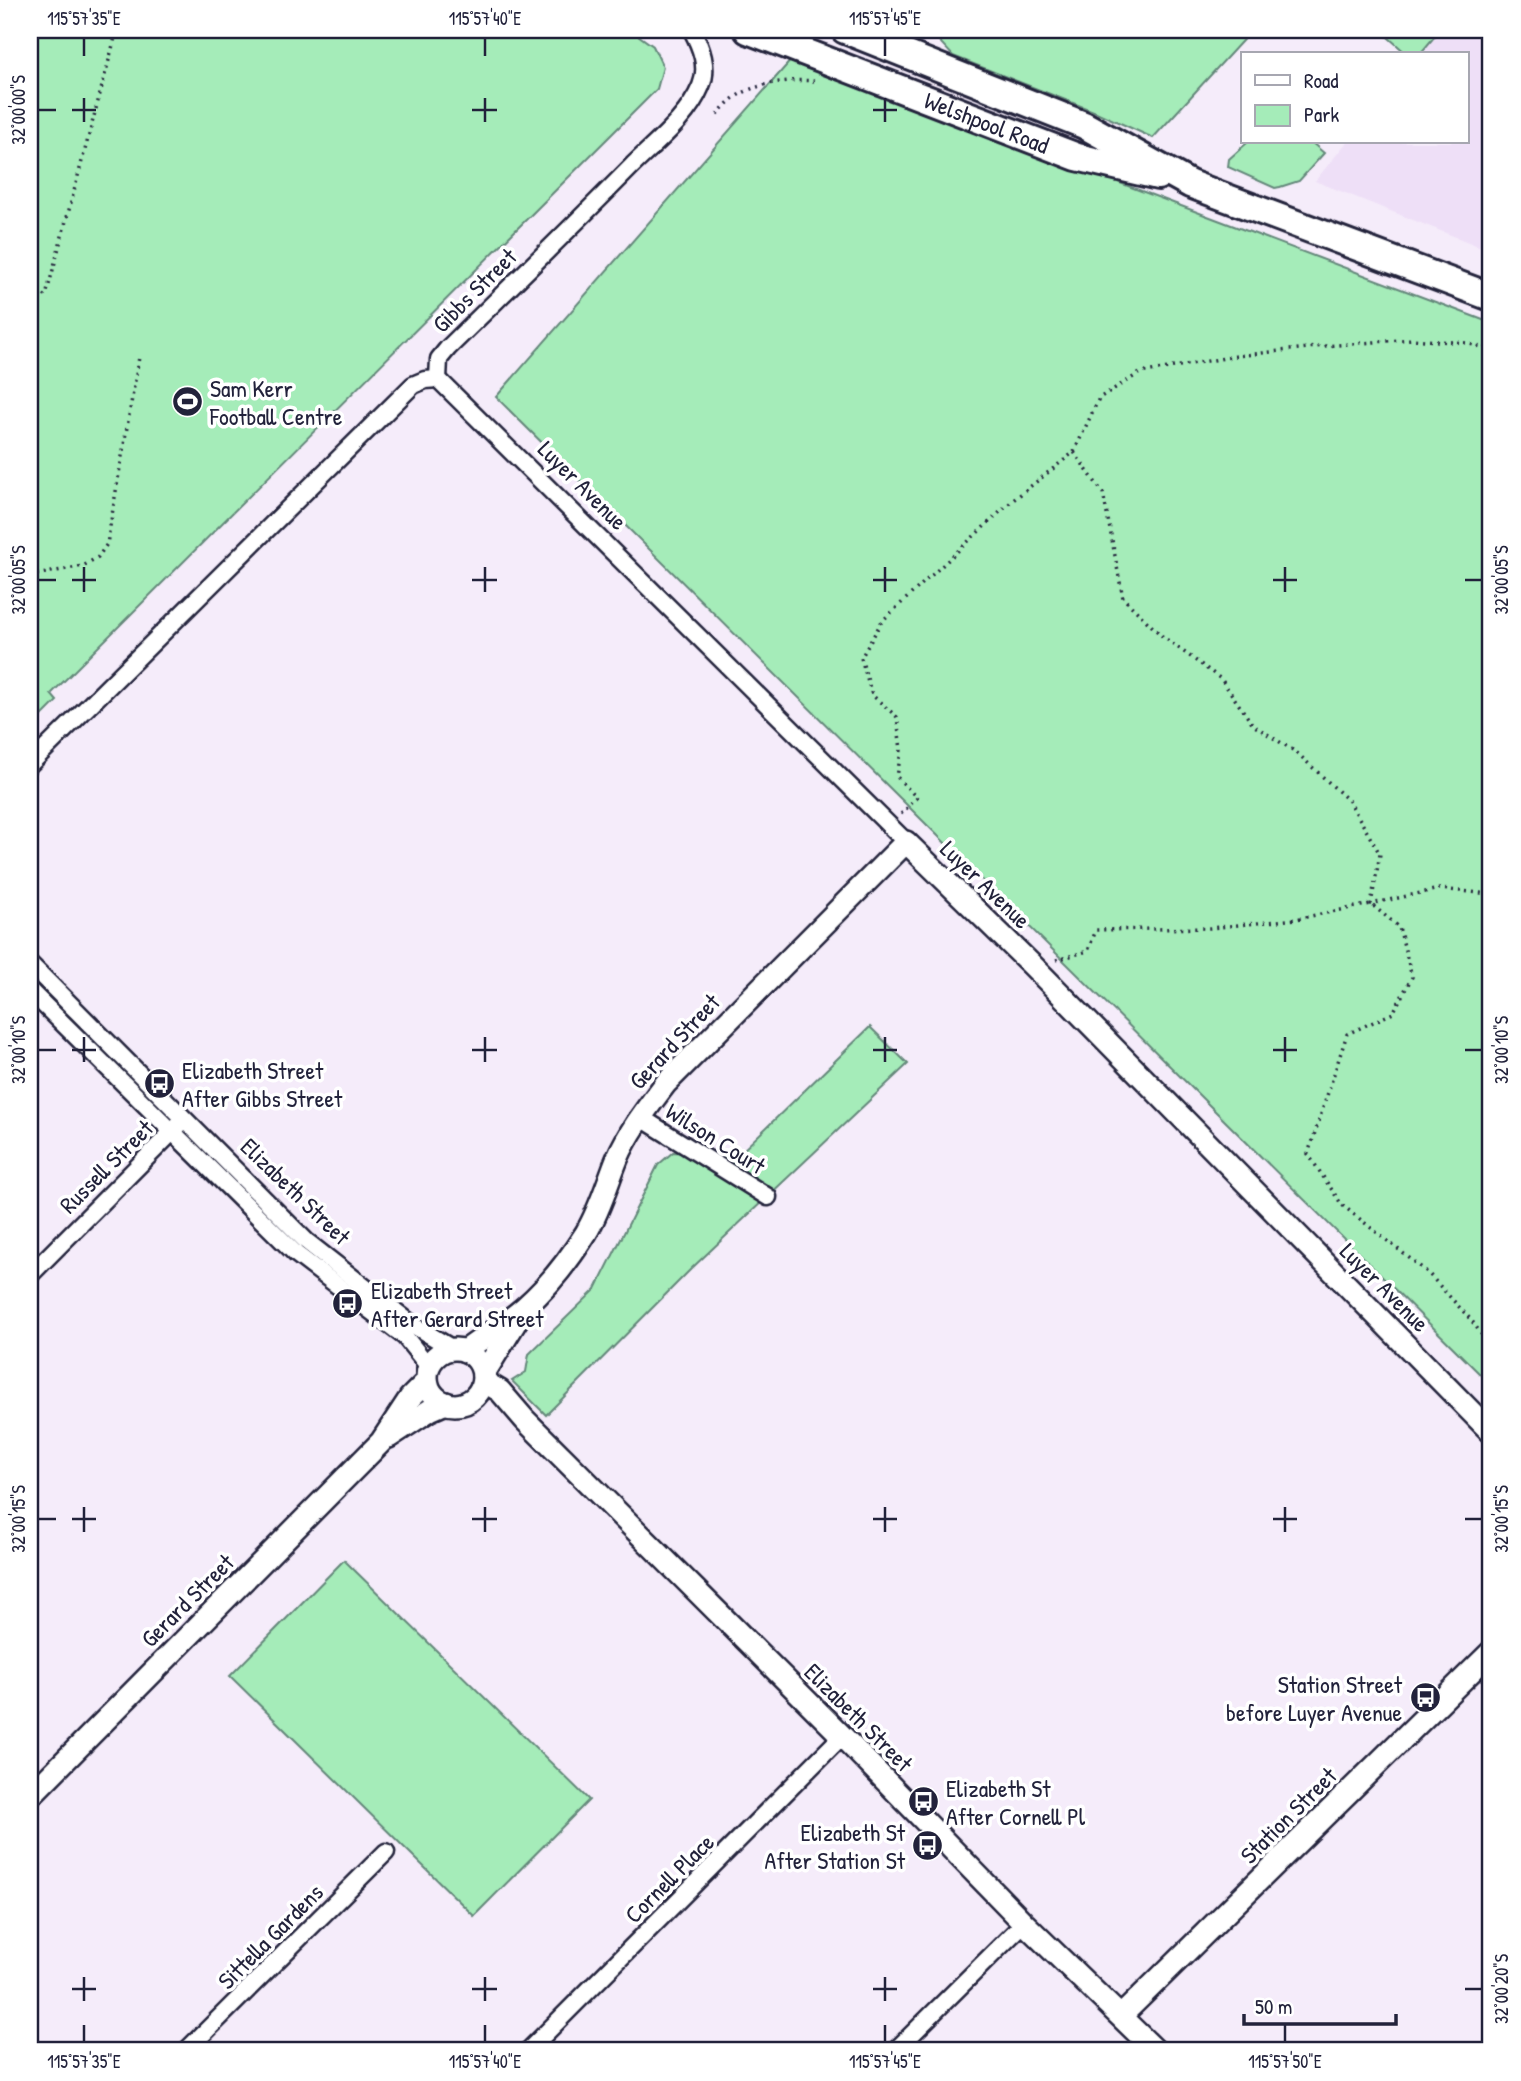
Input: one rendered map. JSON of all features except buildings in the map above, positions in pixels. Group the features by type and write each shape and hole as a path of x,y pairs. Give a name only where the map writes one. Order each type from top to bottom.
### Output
{"main road":[{"name":"Welshpool Road","path":"748,30 793,38 842,66 1077,156 1190,184 1491,297"},
{"path":"908,30 909,37 918,51 933,64"},
{"name":"Welshpool Road","path":"854,31 1084,125 1190,184"},
{"path":"842,66 854,31"}],"street":[{"name":"Gibbs Street","path":"438,379 439,359 448,348 695,100 704,70 702,51 692,30"},
{"path":"30,764 413,384 438,379"},
{"name":"Luyer Avenue","path":"438,379 1033,966 1491,1432"},
{"name":"Gerard Street","path":"459,1350 525,1307 550,1282 587,1231 604,1197 618,1157 640,1117 666,1083 906,842"},
{"name":"Elizabeth Street","path":"30,964 306,1241 413,1325 459,1350"},
{"name":"Elizabeth Street","path":"30,990 296,1254 405,1337 428,1374"},
{"name":"Wilson Court","path":"640,1117 768,1197"},
{"name":"Russell Street","path":"30,1275 184,1119"},
{"name":"Gerard Street","path":"480,1384 525,1307"},
{"path":"459,1350 477,1360 480,1384 461,1404 446,1404 434,1395 428,1374 439,1354 459,1350"},
{"name":"Gerard Street","path":"30,1796 381,1442 428,1374"},
{"name":"Elizabeth Street","path":"480,1384 500,1391 525,1420 842,1736 1024,1923 1156,2051"},
{"name":"Gerard Street","path":"381,1442 430,1410 446,1404"},
{"name":"Station Street","path":"1121,2016 1491,1652"},
{"name":"Cornell Place","path":"528,2051 842,1736"},
{"name":"Sittella Gardens","path":"186,2051 386,1852"},
{"path":"895,2051 1024,1923"}],"path":[{"path":"30,292 46,296 117,30"},
{"path":"890,825 917,798 897,777 901,750 897,717 872,695 861,658 882,621 1012,501 1074,452 1099,398 1140,373 1236,356 1412,339 1466,343 1491,350"},
{"path":"30,576 83,566 98,557 107,544 139,357"},
{"path":"1074,452 1103,494 1123,598 1162,636 1221,679 1253,725 1296,752 1349,801 1380,854 1371,904"},
{"path":"1033,966 1087,951 1096,930 1210,928 1296,919 1440,889 1491,894"},
{"path":"1371,904 1399,927 1412,977 1393,1013 1347,1034 1308,1154 1342,1205 1427,1272 1472,1321 1491,1348"}],"shaded area":[{"path":"1440,30 1491,30 1491,251 1315,181 1345,144 1468,144 1468,52 1422,52"}],"green space":[{"name":"Sam Kerr Football Centre","path":"30,30 631,30 653,46 663,67 657,89 51,694 57,701 30,728"},
{"path":"929,30 1252,30 1153,138 1096,112 953,56"},
{"path":"1380,30 1440,30 1422,52 1405,52"},
{"path":"792,59 1491,323 1491,1385 496,397"},
{"path":"1246,144 1313,144 1324,153 1299,181 1275,188 1228,167 1229,159"},
{"path":"870,1027 908,1064 691,1269 546,1415 512,1381 526,1372 529,1354 596,1289 658,1165 673,1152 736,1157"},
{"path":"344,1560 589,1800 474,1916 230,1676"}],"place":[{"name":"Sam Kerr Football Centre","path":"187,402"},
{"name":"Elizabeth Street After Gibbs Street","path":"159,1084"},
{"name":"Elizabeth Street After Gerard Street","path":"348,1304"},
{"name":"Station Street before Luyer Avenue","path":"1425,1698"},
{"name":"Elizabeth St After Cornell Pl","path":"923,1802"},
{"name":"Elizabeth St After Station St","path":"928,1846"}]}
